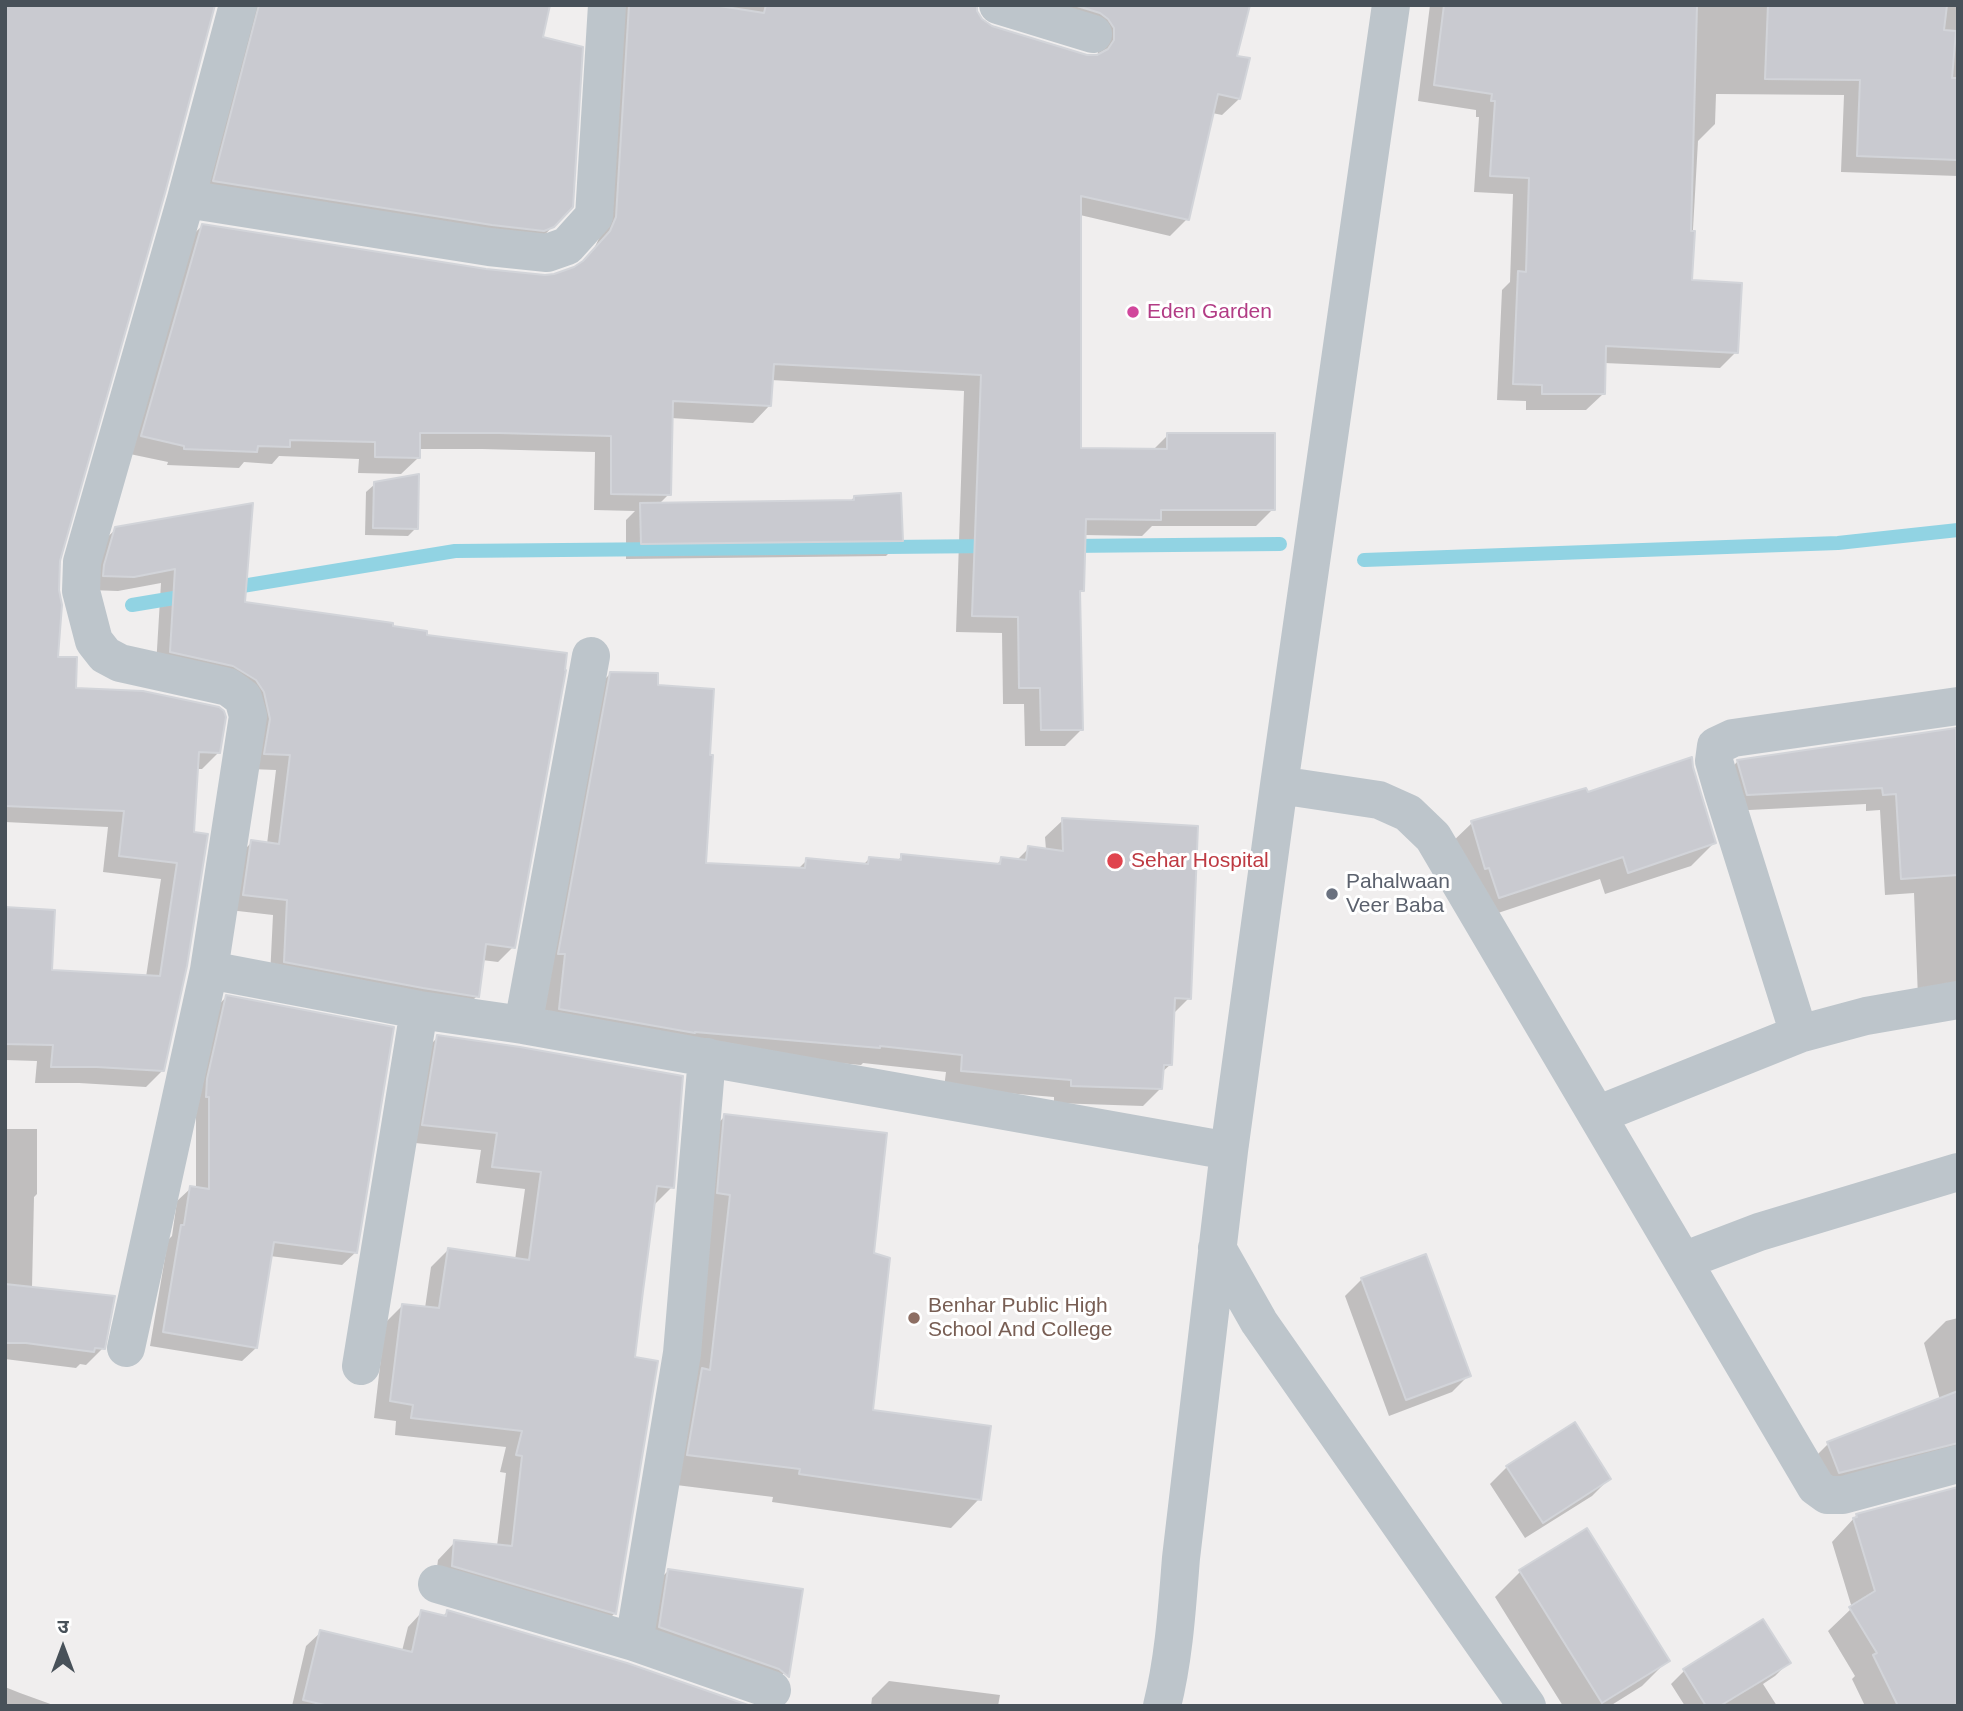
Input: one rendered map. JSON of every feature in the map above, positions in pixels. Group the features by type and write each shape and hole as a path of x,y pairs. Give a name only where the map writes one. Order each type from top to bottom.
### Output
{"street":[{"path":"126,1348 209,970 248,716 243,698 228,687 120,663 105,655 94,641 81,590 82,562 186,199 238,5"},
{"path":"186,199 489,247 547,253 568,246 594,216 607,5"},
{"path":"998,5 1093,34"},
{"path":"1161,1706 1167,1686 1175,1626 1229,1151 1391,5"},
{"path":"523,1024 591,656"},
{"path":"1799,1034 1714,761 1716,746 1733,738 1958,706"},
{"path":"1279,785 1379,800 1408,813 1433,837 1815,1487 1827,1496 1843,1495 1958,1464"},
{"path":"209,970 419,1010 523,1024 1229,1151"},
{"path":"1597,1115 1799,1034 1866,1016 1958,1000"},
{"path":"361,1366 419,1010"},
{"path":"634,1642 682,1353 707,1058"},
{"path":"1683,1261 1759,1232 1958,1172"},
{"path":"1217,1248 1259,1322 1527,1706"},
{"path":"437,1584 634,1642 772,1690"}],"building":[{"path":"5,5 215,5 165,193 60,561 59,590 62,605 58,657 77,657 76,688 143,691 219,707 226,717 220,753 199,752 194,832 208,834 187,966 164,1071 51,1067 53,1045 5,1044 5,907 55,910 52,970 160,976 177,863 119,856 124,811 5,806"},
{"path":"259,5 550,5 543,37 583,47 573,207 554,227 544,231 213,181"},
{"path":"629,5 713,5 764,13 766,5 977,5 982,19 992,26 1087,55 1097,55 1108,49 1114,40 1114,28 1100,13 1074,5 1250,5 1237,56 1250,58 1240,99 1218,94 1189,220 1081,196 1081,448 1167,449 1167,433 1275,433 1275,510 1161,510 1161,520 1086,519 1084,591 1080,591 1083,730 1041,730 1040,688 1019,688 1018,617 972,616 981,375 774,364 771,406 673,401 671,495 611,494 611,436 420,433 420,458 375,457 375,442 290,440 290,447 258,446 257,452 184,449 184,446 141,436 202,224 486,269 545,275 574,267 583,261 610,231 616,217"},
{"path":"1444,5 1697,5 1691,231 1695,231 1692,280 1742,283 1738,353 1606,346 1605,394 1542,394 1542,385 1513,384 1518,271 1526,272 1529,178 1490,176 1495,101 1491,101 1492,94 1434,85"},
{"path":"1768,5 1947,5 1944,30 1956,31 1952,78 1958,78 1958,160 1857,156 1860,80 1765,79"},
{"path":"419,474 418,529 373,528 374,482"},
{"path":"901,493 903,541 641,544 640,503 854,500 854,496"},
{"path":"253,503 245,602 393,623 393,626 427,631 427,635 567,653 515,948 486,944 479,997 284,962 287,900 243,895 251,840 279,844 290,755 264,754 270,719 264,692 256,680 233,666 170,652 175,569 134,577 103,576 115,527"},
{"path":"610,672 658,673 658,685 714,689 706,863 805,868 806,858 868,864 869,857 901,860 901,854 1000,864 1001,857 1026,860 1028,846 1063,851 1062,818 1198,826 1191,999 1175,998 1172,1065 1164,1065 1162,1089 1071,1086 1071,1080 961,1071 962,1055 880,1046 695,1033 559,1009 565,954 558,954"},
{"path":"1956,728 1958,875 1901,879 1896,794 1883,795 1882,788 1747,795 1737,760"},
{"path":"1692,757 1716,843 1628,873 1623,857 1499,898 1489,868 1485,869 1471,821 1586,788 1588,792"},
{"path":"226,995 394,1027 357,1253 274,1242 257,1348 163,1332 190,1186 209,1189 207,1079"},
{"path":"437,1035 683,1076 674,1188 657,1186 643,1291 635,1357 658,1361 616,1614 452,1566 454,1540 512,1546 522,1456 516,1455 522,1431 411,1418 413,1405 390,1401 402,1304 439,1308 448,1248 529,1260 541,1172 492,1167 497,1133 422,1125"},
{"path":"724,1114 887,1133 874,1253 890,1258 873,1410 991,1426 981,1500 799,1474 800,1469 687,1455 702,1368 710,1370 730,1195 717,1193"},
{"path":"1426,1254 1471,1376 1406,1400 1361,1278"},
{"path":"5,1284 115,1296 105,1349 95,1348 94,1352 26,1343 5,1343"},
{"path":"1958,1391 1958,1443 1839,1473 1827,1442"},
{"path":"1575,1422 1611,1479 1543,1523 1506,1466"},
{"path":"1958,1487 1958,1706 1898,1706 1873,1655 1877,1653 1849,1607 1875,1591 1853,1518 1857,1517 1856,1514"},
{"path":"1587,1528 1670,1661 1602,1703 1519,1570"},
{"path":"668,1569 803,1589 789,1677 779,1669 659,1627"},
{"path":"421,1610 446,1616 447,1610 627,1663 751,1706 329,1706 303,1700 320,1630 412,1652"},
{"path":"1763,1619 1791,1663 1720,1706 1706,1706 1683,1669"}],"waterway":[{"path":"1364,560 1838,543 1958,530"},
{"path":"1067,546 1280,544"},
{"path":"230,588 455,551 994,546"},
{"path":"132,605 192,595"}],"place":[{"name":"Eden Garden","path":"1133,312"},
{"name":"Sehar Hospital","path":"1115,861"},
{"name":"Pahalwaan Veer Baba","path":"1332,894"},
{"name":"Benhar Public High School And College","path":"914,1318"}]}
